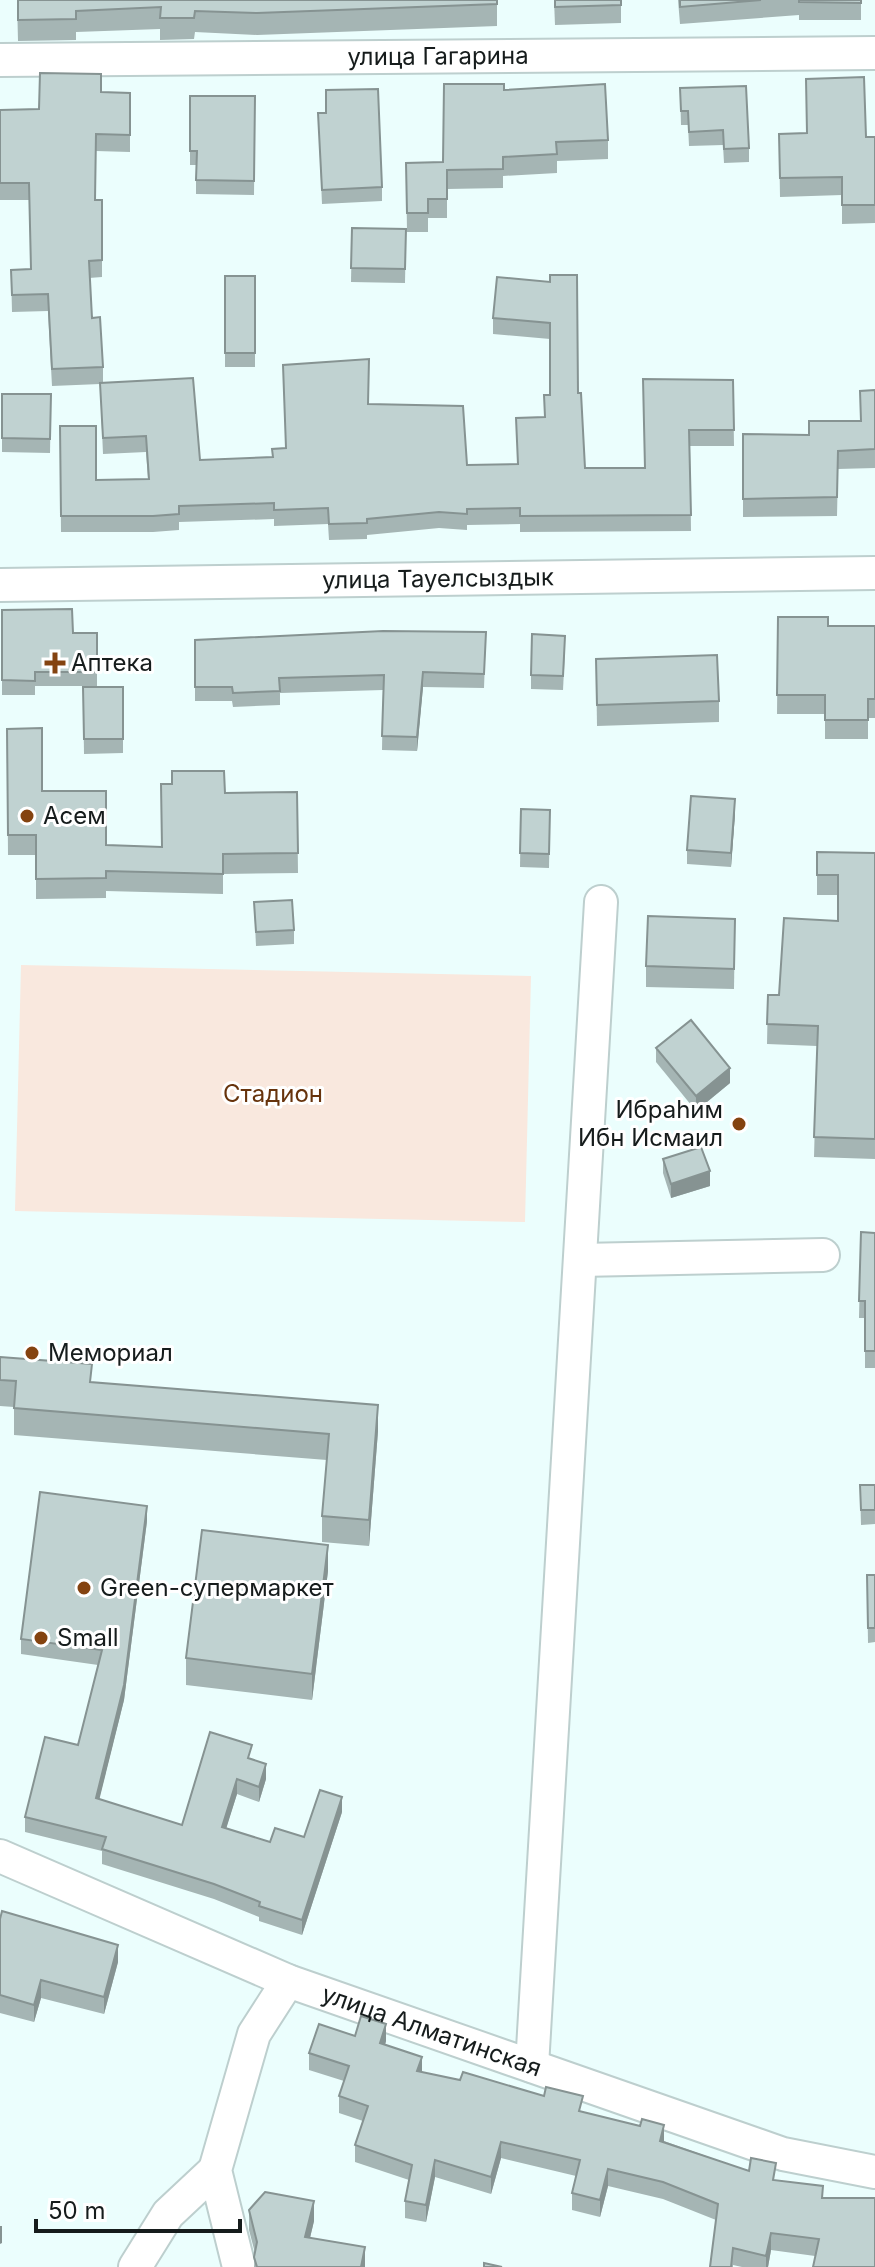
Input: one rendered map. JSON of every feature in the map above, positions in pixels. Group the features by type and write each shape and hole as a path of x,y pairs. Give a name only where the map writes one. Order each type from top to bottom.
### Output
{"street":[{"name":"улица Гагарина","path":"0,60 875,53"},
{"name":"улица Тауелсыздык","path":"0,585 875,573"},
{"path":"532,2066 601,902"},
{"path":"580,1260 823,1255"},
{"name":"улица Алматинская","path":"0,1856 288,1981 783,2154 875,2172"},
{"path":"239,2267 215,2170 254,2034 288,1981"},
{"path":"135,2267 168,2214 215,2170"}],"green space":[{"name":"Стадион","path":"21,965 531,976 525,1222 15,1211"}],"building":[{"path":"18,0 497,0 497,4 257,13 195,11 194,18 160,18 161,7 76,11 76,19 18,20"},
{"path":"555,0 621,0 621,5 555,7"},
{"path":"680,0 761,0 680,7"},
{"path":"861,0 861,3 799,2"},
{"path":"40,73 101,74 101,92 130,93 130,135 96,134 95,200 102,200 102,260 89,261 92,318 100,317 103,367 52,369 48,294 12,295 11,270 31,269 29,183 0,183 0,110 39,109"},
{"path":"864,77 866,137 875,137 875,205 842,205 842,177 780,178 779,134 807,133 806,79"},
{"path":"444,84 504,84 504,90 605,84 608,140 556,142 557,154 503,157 503,169 447,170 447,199 428,199 428,213 407,213 406,163 443,162"},
{"path":"746,86 749,148 724,149 723,130 689,132 688,111 681,111 680,88"},
{"path":"378,89 382,187 322,190 318,113 326,113 326,90"},
{"path":"190,96 255,96 254,181 196,180 197,151 190,151"},
{"path":"352,228 406,229 405,269 351,268"},
{"path":"550,275 577,275 578,393 581,393 585,468 645,468 643,379 733,380 734,430 689,430 691,515 520,516 520,508 467,509 467,514 439,512 367,519 367,523 329,524 328,508 274,510 274,503 179,506 179,514 153,516 61,516 60,426 96,426 96,480 149,479 146,436 103,438 100,383 193,378 200,460 273,457 272,449 286,448 283,365 369,359 368,404 463,406 467,465 518,464 516,418 545,417 544,395 550,395 550,323 493,318 497,277 550,282"},
{"path":"225,276 255,276 255,353 225,353"},
{"path":"875,390 875,449 838,451 837,497 743,499 743,434 809,435 809,421 861,421 860,391"},
{"path":"2,394 51,394 50,439 2,438"},
{"path":"72,609 73,633 97,633 97,672 35,672 35,681 2,680 2,610"},
{"path":"778,617 828,617 828,626 875,626 875,699 868,699 868,720 825,720 825,695 777,695"},
{"path":"383,631 486,632 484,674 423,672 417,737 382,736 384,675 279,678 280,691 233,693 232,687 195,687 195,640"},
{"path":"532,634 565,636 563,676 531,675"},
{"path":"717,655 719,701 597,705 596,659"},
{"path":"83,687 123,687 123,739 84,739"},
{"path":"42,728 42,791 106,791 106,845 162,847 161,784 172,784 172,771 224,771 225,793 297,792 298,853 223,854 223,874 106,871 106,878 36,879 36,835 8,835 7,729"},
{"path":"691,796 735,799 731,853 687,850"},
{"path":"521,809 550,810 549,854 520,853"},
{"path":"817,852 875,853 875,1139 814,1137 818,1026 767,1024 768,995 779,995 784,918 838,921 838,875 817,875"},
{"path":"292,900 294,930 256,932 254,902"},
{"path":"648,916 735,919 734,969 646,966"},
{"path":"691,1020 730,1068 696,1096 656,1048"},
{"path":"701,1147 710,1171 671,1184 663,1159"},
{"path":"861,1232 875,1233 875,1351 865,1351 865,1301 859,1301"},
{"path":"0,1357 92,1364 90,1382 378,1405 369,1520 322,1516 329,1434 14,1408 16,1381 0,1380"},
{"path":"860,1485 875,1485 875,1510 861,1510"},
{"path":"40,1492 147,1506 124,1685 96,1798 182,1825 210,1732 252,1745 248,1758 266,1764 259,1787 237,1779 222,1827 270,1842 275,1828 304,1837 320,1790 342,1797 302,1920 259,1906 260,1902 214,1884 102,1849 106,1837 25,1817 45,1737 78,1745 102,1650 21,1639"},
{"path":"202,1530 328,1545 312,1674 186,1658"},
{"path":"867,1575 875,1575 875,1628 868,1628"},
{"path":"2,1911 118,1945 104,1997 41,1980 34,2005 0,1995"},
{"path":"361,2016 386,2024 380,2043 422,2057 417,2071 460,2080 463,2072 544,2096 546,2087 583,2096 579,2111 640,2126 642,2119 664,2125 660,2141 749,2171 751,2158 776,2163 773,2180 823,2186 822,2198 875,2198 875,2267 813,2267 819,2239 771,2233 766,2256 733,2248 731,2267 710,2267 718,2204 663,2182 608,2169 600,2200 572,2193 580,2160 501,2142 491,2177 435,2160 426,2205 405,2201 412,2165 355,2145 368,2106 339,2096 349,2066 309,2053 319,2024 355,2036"},
{"path":"265,2192 314,2201 305,2237 365,2247 361,2267 257,2267 254,2257 257,2242 249,2210"}],"place":[{"name":"Аптека","path":"55,663"},
{"name":"Асем","path":"27,816"},
{"name":"Ибраһим Ибн Исмаил","path":"739,1124"},
{"name":"Мемориал","path":"32,1353"},
{"name":"Green-супермаркет","path":"84,1588"},
{"name":"Small","path":"41,1638"}]}
